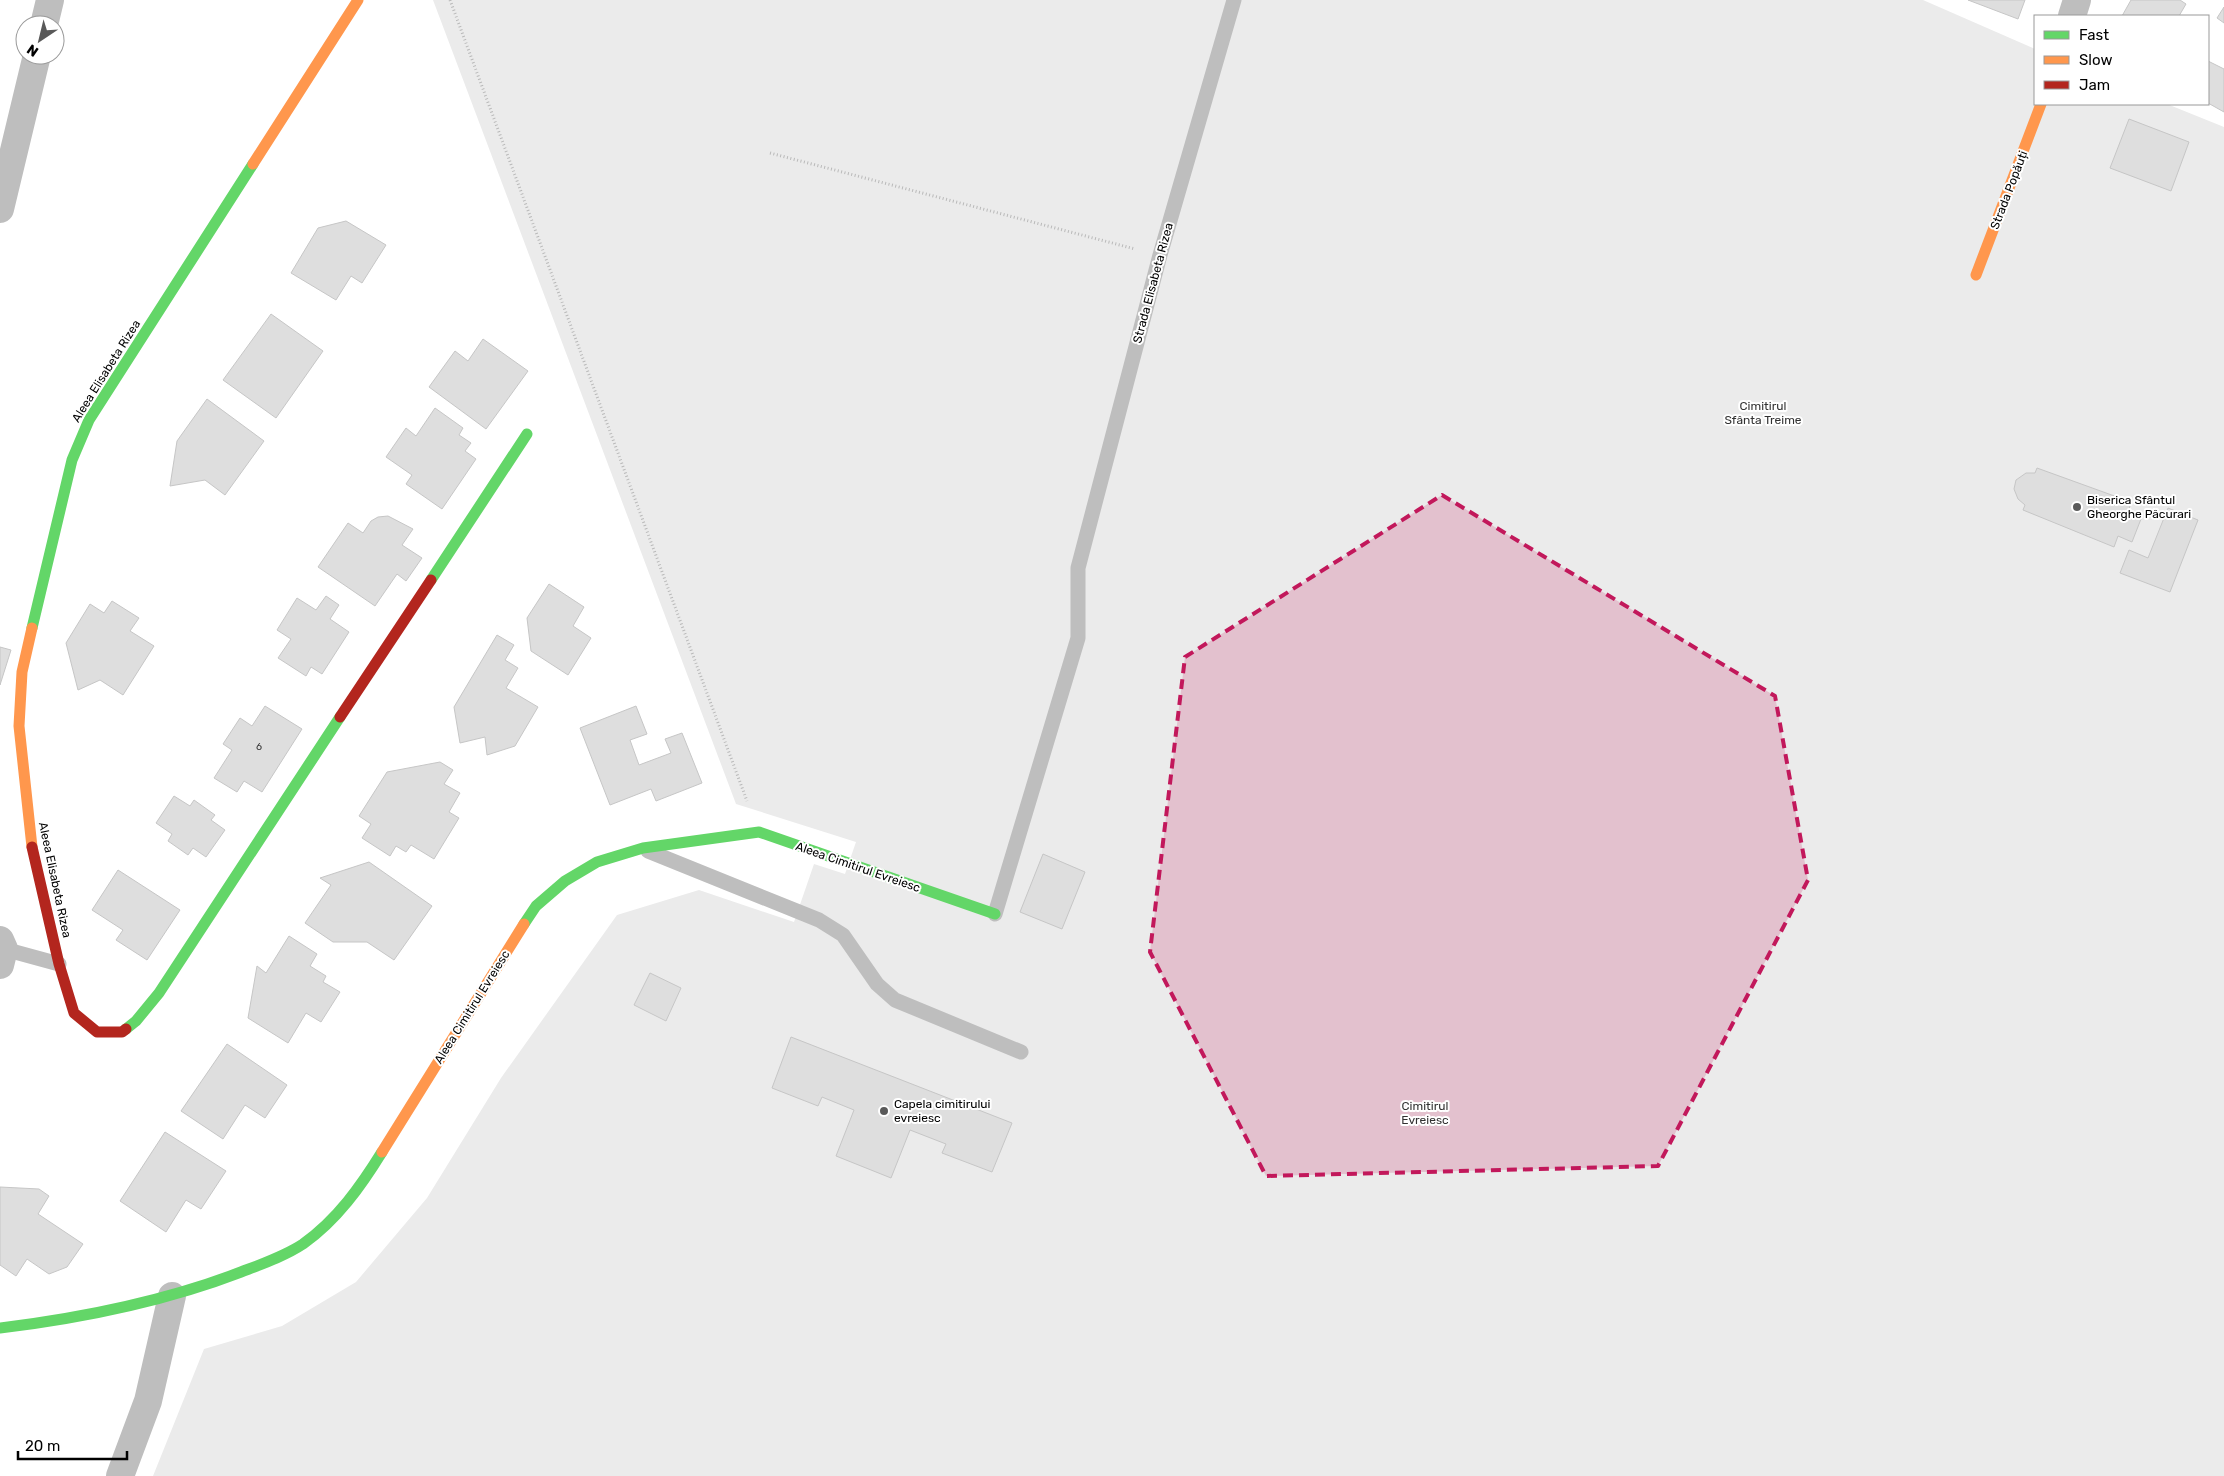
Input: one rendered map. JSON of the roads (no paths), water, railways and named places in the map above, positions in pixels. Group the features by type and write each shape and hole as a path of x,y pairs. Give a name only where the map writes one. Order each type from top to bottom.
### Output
{"street":[{"path":"46,15 50,0"},
{"name":"Aleea Elisabeta Rizea","path":"358,0 89,420 72,460 22,672 19,726 30,839 59,964 74,1013 97,1032 122,1032 136,1021 159,994 527,434"},
{"path":"2072,15 2077,0"},
{"path":"0,209 35,65"},
{"name":"Strada Popăuți","path":"1976,275 2041,105"},
{"name":"Aleea Cimitirul Evreiesc","path":"0,1328 112,1311 172,1296 212,1284 274,1258 307,1241 339,1212 359,1189 536,906 565,881 597,862 642,848 759,832 995,914"},
{"path":"120,1476 148,1401 172,1296"}],"lane":[{"name":"Strada Elisabeta Rizea","path":"995,914 1078,638 1078,568 1160,256 1234,0"},
{"path":"642,848 819,920 843,935 877,984 895,1000 1022,1052"},
{"path":"1,951 59,964"}],"place":[{"name":"Biserica Sfântul Gheorghe Păcurari","path":"2077,507"},
{"name":"Capela cimitirului evreiesc","path":"884,1111"}],"park label":[{"name":"Cimitirul Sfânta Treime","path":"1763,413"},
{"name":"Cimitirul Evreiesc","path":"1425,1113"}]}
